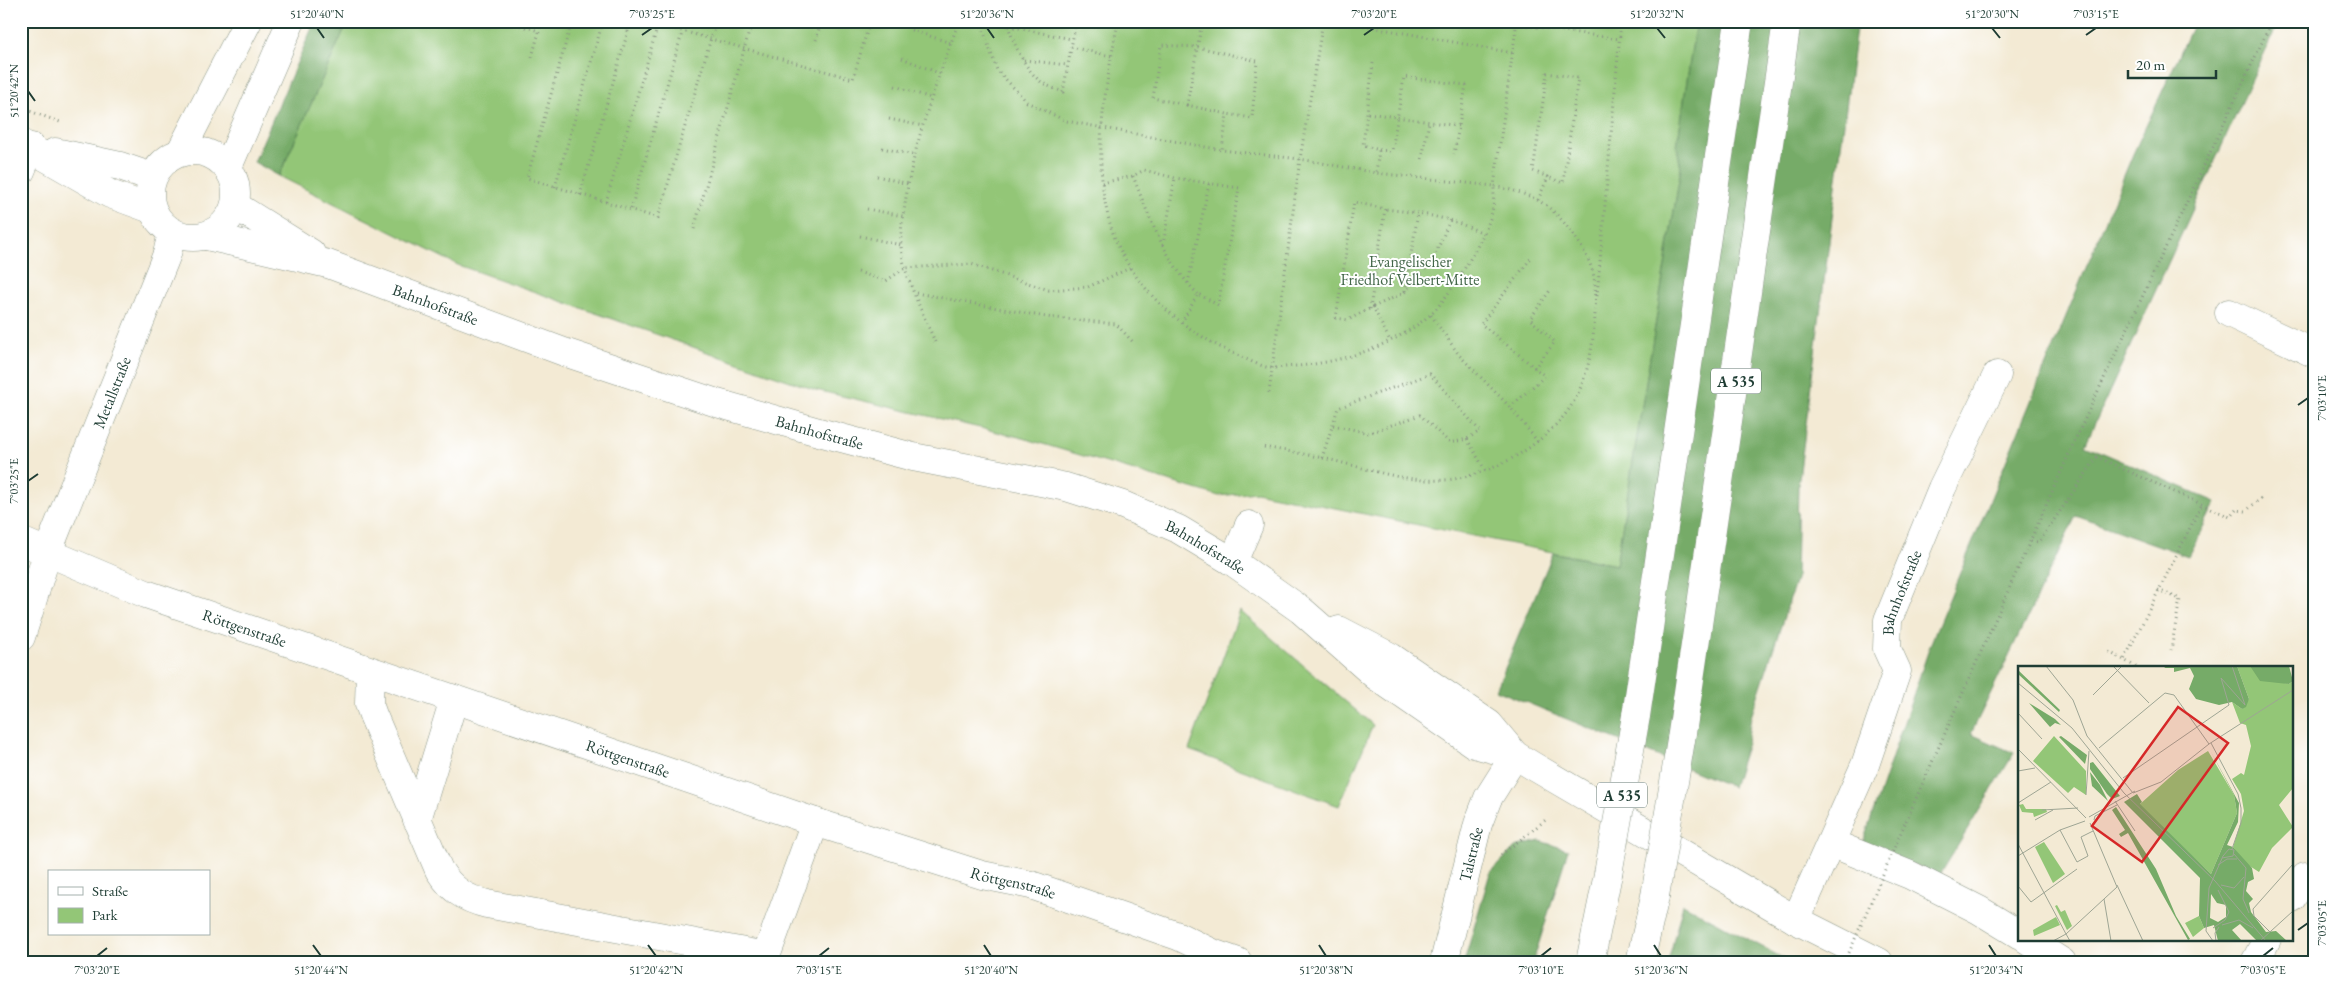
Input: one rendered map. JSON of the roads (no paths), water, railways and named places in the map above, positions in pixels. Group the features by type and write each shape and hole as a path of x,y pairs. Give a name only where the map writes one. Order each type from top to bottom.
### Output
{"main road":[{"path":"181,151 208,153 228,167 237,186 236,206 224,226 207,236 196,238 172,233 164,227 151,209 150,189 152,177 160,164 181,151 248,21"},
{"path":"228,167 291,21"},
{"name":"A 535","path":"1590,962 1608,874 1636,716 1739,21"},
{"name":"A 535","path":"1640,962 1655,896 1681,740 1787,21"},
{"path":"24,154 120,166 152,177"},
{"path":"24,154 110,194 151,209"},
{"name":"Bahnhofstraße","path":"236,206 328,264"},
{"name":"Metallstraße","path":"21,637 48,551 164,260 172,233"},
{"name":"Bahnhofstraße","path":"207,236 328,264 564,352 717,403 815,432 913,457 1066,487 1123,505 1178,529 1233,562 1301,610 1391,657 1489,724 1515,754 1796,920 1879,962"},
{"path":"2229,313 2315,354"},
{"name":"Bahnhofstraße","path":"1796,920 1865,765 1897,671 1887,649 1888,620 1942,488 1996,375"},
{"path":"1233,562 1249,525"},
{"name":"Röttgenstraße","path":"21,541 146,594 815,822 982,875 1032,885 1178,936 1201,955 1238,962"},
{"path":"370,671 369,704 418,820 444,878 455,890 471,899 765,959 815,822"},
{"path":"418,820 454,699"},
{"name":"Talstraße","path":"1444,962 1478,824 1488,798 1515,754"},
{"path":"1831,843 1910,874 1979,910 2018,934"},
{"path":"2028,940 2062,962"},
{"path":"2256,962 2267,940"}],"park label":[{"name":"Evangelischer Friedhof Velbert-Mitte","path":"1410,270"}]}
